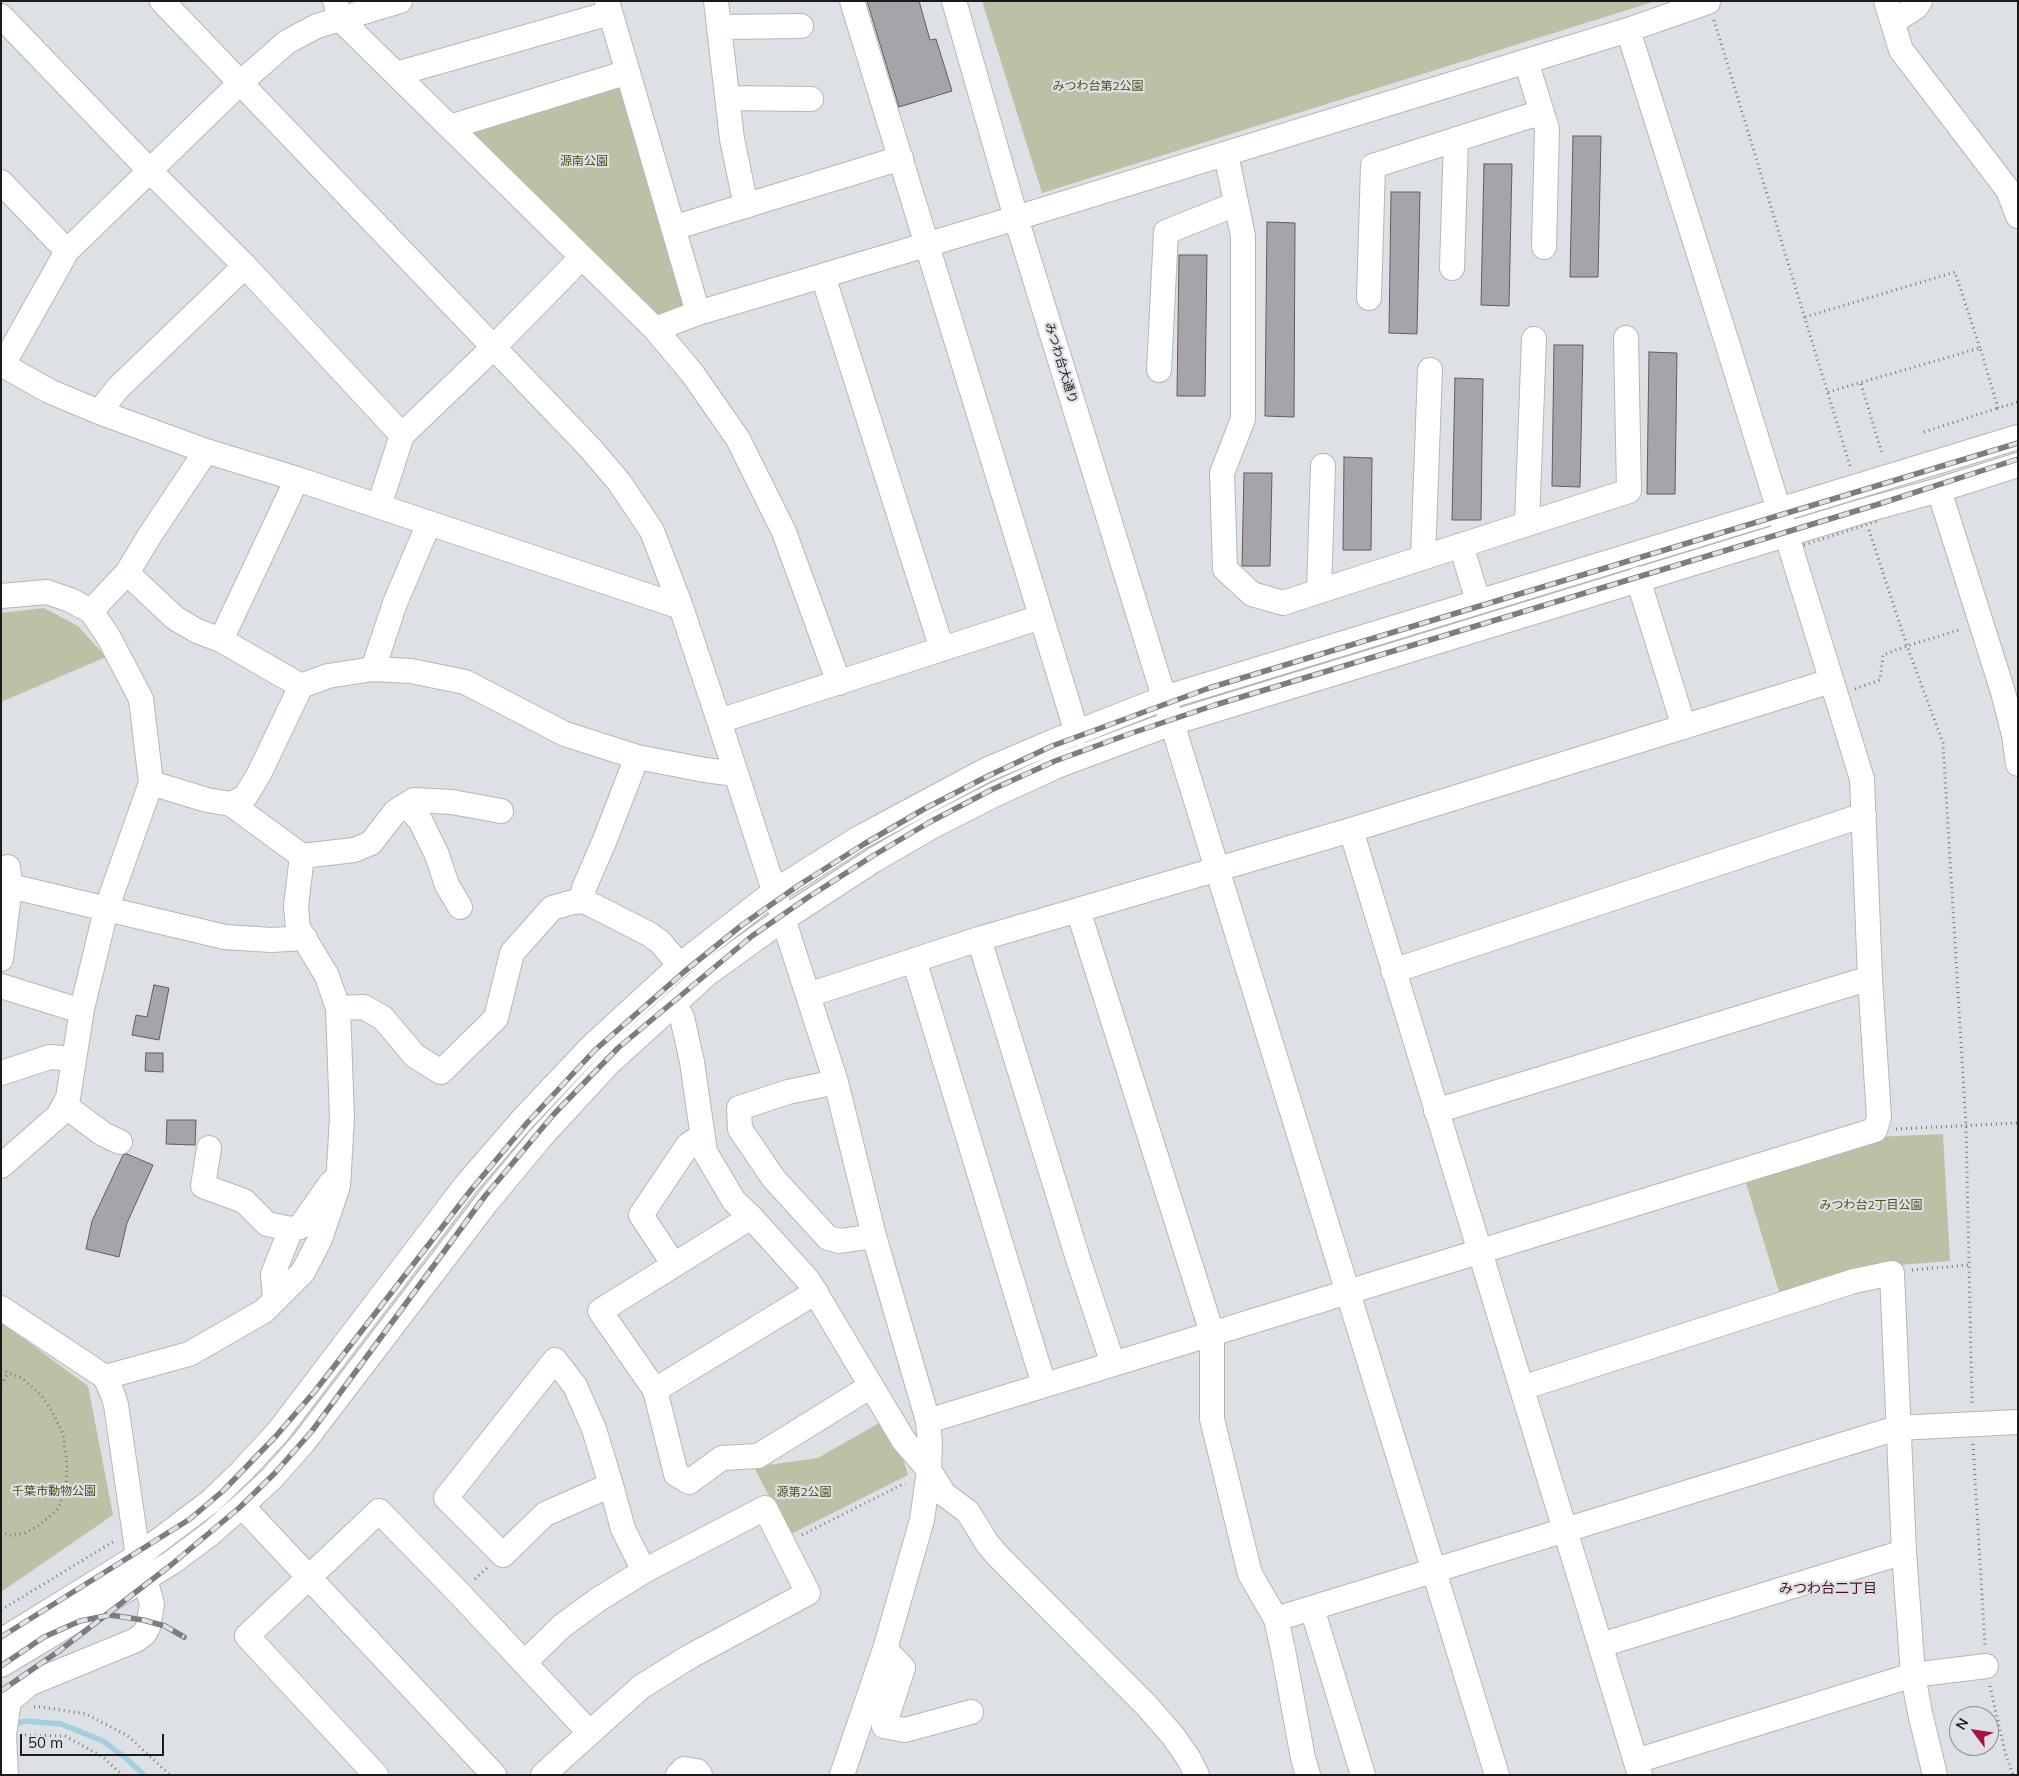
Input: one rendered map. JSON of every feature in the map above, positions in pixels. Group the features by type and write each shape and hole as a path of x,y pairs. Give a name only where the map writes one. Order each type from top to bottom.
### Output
{"street":[{"path":"162,1 591,449 618,482 652,532 681,607 836,1082 874,1236 928,1421 930,1444 922,1520 885,1649 843,1774"},
{"path":"400,1 338,10 317,26 287,42 240,84 67,251 2,365 49,391 99,412 206,451 297,479 681,607"},
{"path":"716,1 732,138 746,206"},
{"path":"852,1 1077,733"},
{"name":"みつわ台大通り","path":"954,1 1016,218 1497,1775"},
{"path":"1920,1 1916,7 1890,12 1901,50 2008,190 2018,216"},
{"path":"655,329 698,313 1016,218 1628,30 1708,2"},
{"path":"396,74 608,7 698,313"},
{"path":"338,10 396,74 655,329 692,373 738,439 784,532 839,683"},
{"path":"1,16 150,171 245,266 402,435"},
{"path":"719,27 801,26"},
{"path":"928,1421 1875,1130 1879,1117 1870,978 1862,779 1834,688 1795,540 1779,511 1628,30"},
{"path":"1526,61 1547,129 1544,247"},
{"path":"450,128 628,72"},
{"path":"727,98 811,99"},
{"path":"1369,298 1373,166 1542,112"},
{"path":"1452,268 1456,139"},
{"path":"1226,154 1243,236 1243,419 1222,473 1225,569 1252,594 1283,603 1629,491 1626,338"},
{"path":"673,228 901,158"},
{"path":"1,182 67,251"},
{"path":"1159,370 1166,232 1236,204"},
{"path":"379,506 402,435 494,347 582,258"},
{"path":"99,412 118,388 245,266"},
{"path":"823,276 942,649"},
{"path":"1528,523 1534,339"},
{"path":"1423,557 1430,370"},
{"path":"1,1665 142,1567 242,1471 278,1432 465,1186 522,1120 592,1046 680,965 775,892 859,838 978,774 1052,742 1164,698 1478,601 1857,488 2018,437"},
{"path":"91,612 127,573 206,451"},
{"path":"1,1641 142,1567 170,1563 194,1546 242,1506 272,1478 303,1443 487,1202 541,1137 610,1062 707,974 782,920 874,860 954,815 1057,766 1172,722 1638,579 1795,540 2018,464"},
{"path":"1319,590 1323,466"},
{"path":"222,640 297,479"},
{"path":"1939,490 1982,623 2014,735 2018,764"},
{"path":"373,668 395,604 429,523"},
{"path":"1461,545 1478,601"},
{"path":"127,573 175,618 197,631 222,640 302,686"},
{"path":"1638,579 1684,727"},
{"path":"1,596 47,592 70,600 91,612 108,636 141,699 151,782 106,910 82,1009 68,1098 58,1116 1,1166"},
{"path":"719,721 1041,618"},
{"path":"231,804 245,797 302,686 328,676 373,668 411,671 465,682 565,734 637,757 736,774"},
{"path":"808,995 979,939 1218,870 1684,727 1834,688"},
{"path":"582,901 584,888 637,757"},
{"path":"151,782 208,800 231,804 302,856 354,850 370,843 395,812 414,800 452,802 501,811"},
{"path":"406,805 420,820 437,856 447,885 460,907"},
{"path":"1393,971 1864,815"},
{"path":"1351,830 1478,1251 1522,1388 1638,1768 1913,1675 1986,1666"},
{"path":"105,1377 189,1354 264,1311 303,1272 320,1239 338,1186 342,1118 338,1008 327,976 298,928 296,906 302,856"},
{"path":"1,959 9,876 106,910 225,937 271,940 305,938"},
{"path":"338,1008 364,1007 383,1018 415,1056 441,1072 496,1018 512,953 552,908 582,901 649,934 660,942 680,965"},
{"path":"1078,910 1212,1333 1212,1418 1250,1574 1276,1619 1308,1775"},
{"path":"979,939 1079,1262 1113,1364"},
{"path":"914,960 1044,1385"},
{"path":"1436,1110 1870,978"},
{"path":"1,986 78,1010 82,1009"},
{"path":"674,1005 682,1017 692,1062 705,1152 734,1201 808,1280 904,1441 928,1476 944,1494 968,1512 980,1533 998,1556 1148,1706 1189,1759 1197,1775"},
{"path":"1,1073 50,1057 74,1059"},
{"path":"836,1082 788,1092 738,1108 740,1129 774,1179 828,1238 840,1241 874,1236"},
{"path":"64,1104 103,1134 120,1142"},
{"path":"674,1265 640,1214 688,1145 702,1136"},
{"path":"209,1148 203,1186 244,1201 267,1224 291,1229 300,1227 339,1171"},
{"path":"751,1217 600,1311 655,1390 676,1474 689,1482 722,1458 758,1456 871,1386"},
{"path":"274,1300 273,1274 291,1229"},
{"path":"1522,1388 1854,1281 1892,1272 1897,1428 1913,1675 1934,1775"},
{"path":"655,1390 816,1292"},
{"path":"1,1308 105,1377 116,1405 134,1530 152,1605 148,1627 144,1634 136,1640 29,1684 9,1701 4,1735 6,1775"},
{"path":"611,1485 545,1514 503,1555 446,1498 555,1360 575,1386 594,1429 611,1485 622,1529 644,1571"},
{"path":"1276,1619 1897,1428 2018,1422"},
{"path":"242,1506 494,1775"},
{"path":"524,1663 562,1626 599,1599 644,1571 765,1508 808,1593 689,1656 649,1682 589,1732 543,1775"},
{"path":"376,1775 247,1636 379,1512 460,1593 589,1732"},
{"path":"1601,1645 1904,1552"},
{"path":"1312,1608 1363,1775"},
{"path":"885,1649 903,1668 884,1726 905,1730 971,1712"},
{"path":"678,1775 684,1770 697,1771 700,1775"}],"path":[{"path":"1708,2 1857,488"},
{"path":"1805,317 1955,272 1998,408"},
{"path":"1828,392 1980,348"},
{"path":"1861,384 1882,454"},
{"path":"1924,432 2018,402"},
{"path":"1795,540 1870,516 1906,646 1943,743 1966,1125 1972,1424 1986,1666 2012,1775"},
{"path":"1834,688 1880,680 1883,655 1982,623"},
{"path":"1875,1130 2018,1123"},
{"path":"1892,1272 1968,1265"},
{"path":"1,1370 22,1378 41,1395 52,1410 63,1434 67,1464 66,1488 58,1509 41,1524 25,1533 10,1535 1,1532"},
{"path":"1,1385 8,1372"},
{"path":"784,1545 909,1481 928,1476"},
{"path":"1,1610 134,1530"},
{"path":"460,1593 503,1555"},
{"path":"8,1709 42,1707 86,1714 128,1736 170,1775"},
{"path":"4,1735 65,1736 103,1757 122,1775"}],"green space":[{"name":"みつわ台第2公園","path":"982,1 1656,1 1042,193"},
{"name":"源南公園","path":"617,86 627,91 691,304 659,323 469,130"},
{"path":"44,608 78,626 106,657 1,702 1,613"},
{"name":"みつわ台2丁目公園","path":"1943,1134 1950,1261 1898,1265 1789,1297 1779,1292 1746,1183 1750,1175 1873,1137"},
{"name":"千葉市動物公園","path":"1,1322 88,1386 113,1515 1,1592"},
{"name":"源第2公園","path":"886,1419 898,1441 908,1475 789,1535 754,1467 818,1458"}],"building":[{"path":"867,1 919,1 930,40 936,39 952,91 899,107"},
{"path":"1573,136 1601,136 1598,277 1570,277"},
{"path":"1484,164 1512,164 1509,306 1481,305"},
{"path":"1391,192 1420,192 1417,334 1389,333"},
{"path":"1267,222 1295,223 1294,417 1265,416"},
{"path":"1179,255 1207,255 1205,396 1177,396"},
{"path":"1554,345 1583,345 1580,487 1552,486"},
{"path":"1649,352 1677,353 1675,494 1647,494"},
{"path":"1455,378 1483,379 1481,520 1452,520"},
{"path":"1344,457 1372,458 1371,550 1343,550"},
{"path":"1244,473 1272,473 1270,566 1242,566"},
{"path":"154,985 169,988 159,1040 132,1035 136,1015 147,1017"},
{"path":"146,1053 163,1053 163,1072 145,1071"},
{"path":"167,1120 196,1120 195,1145 166,1144"},
{"path":"127,1154 153,1165 127,1223 119,1257 86,1249 92,1221 123,1155"}],"waterway":[{"path":"10,1726 25,1721 61,1724 103,1741 144,1775"}],"railway":[{"path":"1,1637 190,1519 224,1490 276,1436 315,1391 471,1190 527,1123 595,1050 685,971 742,925 799,885 864,844 924,809 1052,746 1209,688 2018,443"},
{"path":"1,1691 59,1651 171,1565 239,1508 274,1474 312,1431 485,1196 554,1114 618,1048 752,936 871,857 928,823 991,790 1055,761 1129,734 1215,705 1879,504 2018,459"},
{"path":"1,1666 44,1637 80,1621 110,1615 143,1620 165,1626 184,1637"}],"district":[{"name":"みつわ台二丁目","path":"1828,1589"}]}
